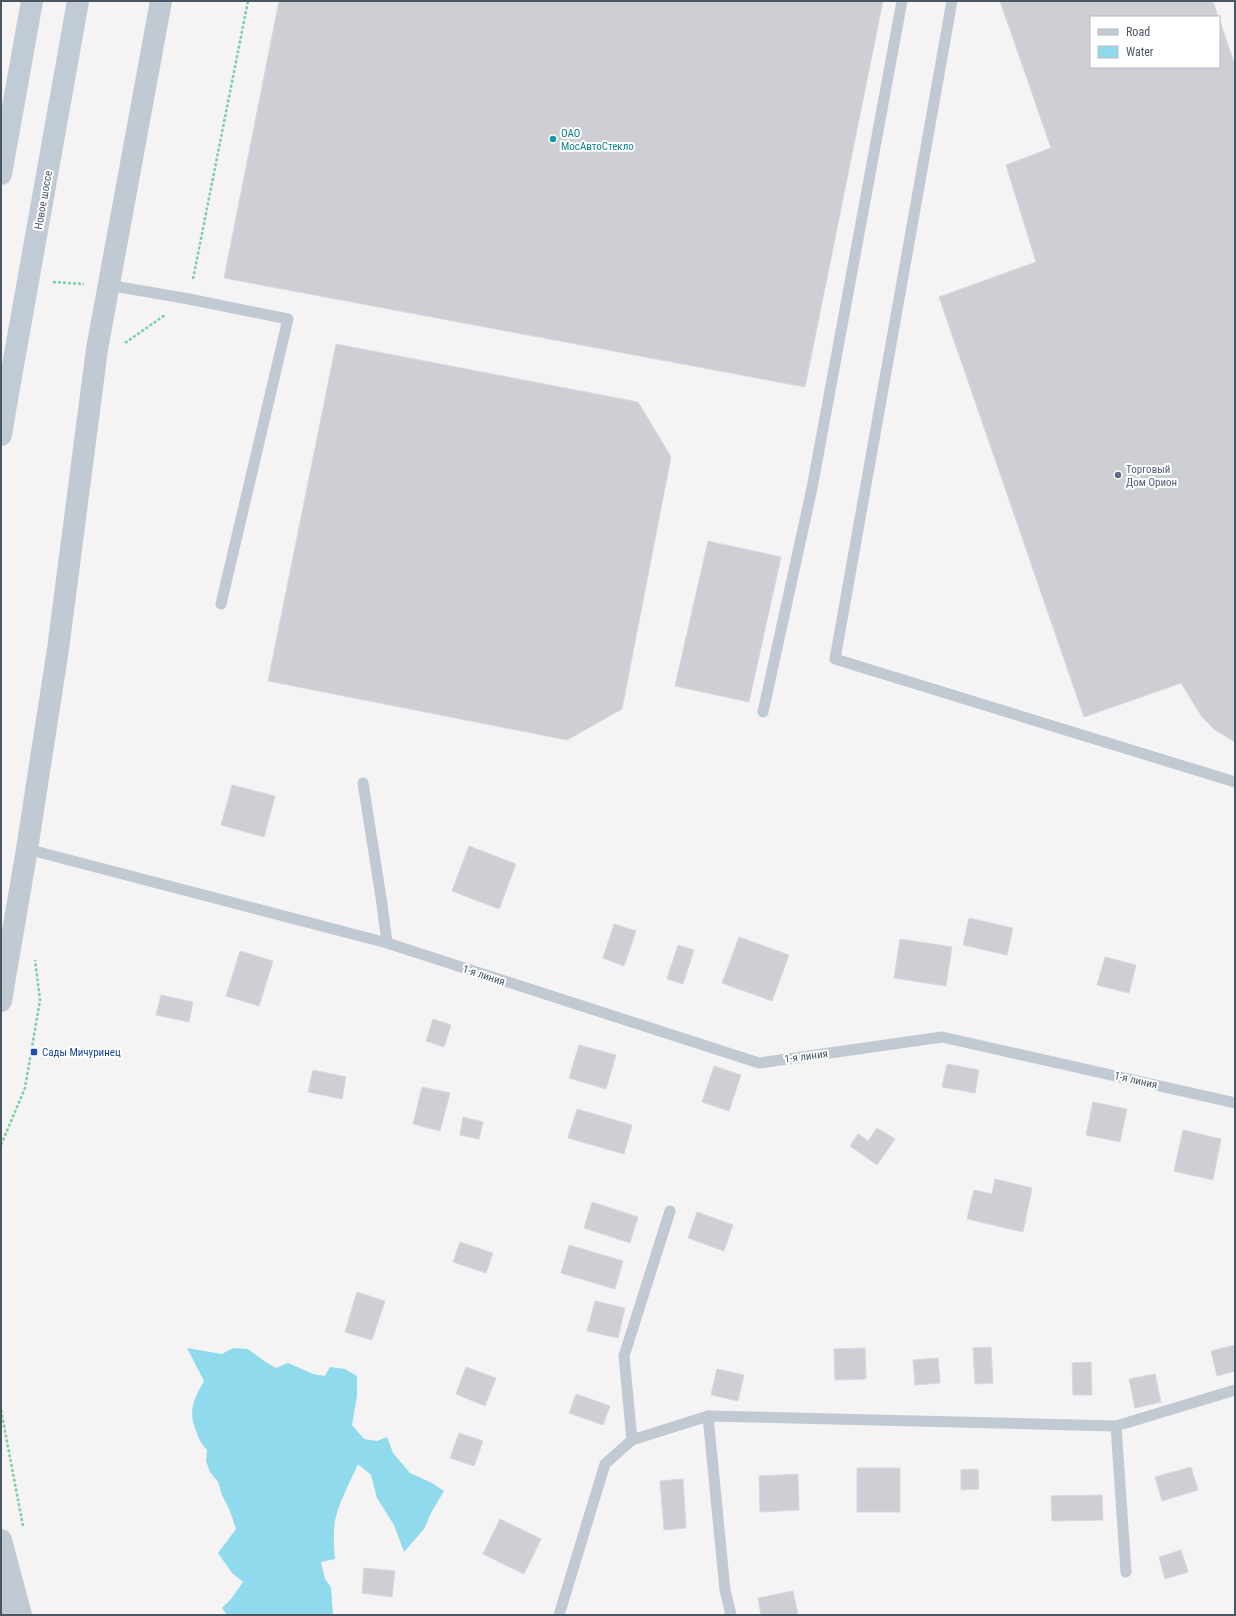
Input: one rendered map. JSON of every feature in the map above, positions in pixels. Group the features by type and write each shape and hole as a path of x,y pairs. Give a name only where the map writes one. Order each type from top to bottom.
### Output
{"main road":[{"path":"1,174 32,1"},
{"name":"Новое шоссе","path":"1,435 78,1"}],"street":[{"path":"1,1001 27,849 58,649 96,356 161,1"},
{"path":"1,1615 2,1544"},
{"path":"2,1544 21,1615"}],"lane":[{"path":"763,712 812,488 902,1"},
{"path":"952,1 834,659 1235,782"},
{"path":"108,285 189,299 288,319 221,604"},
{"path":"363,782 387,943"},
{"name":"1-я линия","path":"27,849 387,943 759,1063 942,1037 1235,1103"},
{"path":"632,1440 624,1356 670,1211"},
{"path":"559,1615 605,1464 632,1440 708,1416 1116,1426 1235,1390"},
{"path":"708,1416 725,1590 731,1615"},
{"path":"1116,1426 1126,1572"}],"path":[{"path":"189,299 248,1"},
{"path":"1,1145 25,1088 40,1000 35,954"},
{"path":"1,1410 23,1526"}],"water":[{"path":"187,1348 222,1354 233,1348 248,1349 276,1368 288,1363 313,1374 325,1376 330,1367 345,1369 357,1376 357,1396 352,1425 364,1439 377,1441 387,1437 393,1453 410,1473 432,1483 444,1491 432,1511 424,1529 404,1552 394,1525 377,1498 371,1475 358,1464 342,1499 335,1521 335,1559 321,1562 325,1579 331,1587 333,1615 227,1615 222,1608 231,1599 243,1582 232,1573 218,1553 236,1529 218,1482 210,1472 206,1461 207,1450 200,1441 192,1417 193,1406 197,1394 204,1381"}],"building":[{"name":"ОАО МосАвтоСтекло","path":"279,1 883,1 805,387 224,278"},
{"path":"1000,1 1213,1 1218,16 1090,16 1090,68 1220,68 1220,22 1235,65 1235,742 1215,730 1202,717 1181,683 1084,717 939,297 1036,262 1006,165 1051,148"},
{"path":"336,344 638,402 671,457 622,709 567,740 268,681"},
{"path":"708,541 781,557 749,702 675,686"},
{"path":"232,785 275,796 264,837 221,825"},
{"path":"469,846 516,864 499,909 452,891"},
{"path":"969,918 1013,928 1007,955 963,945"},
{"path":"614,924 636,931 624,966 603,958"},
{"path":"739,937 789,955 772,1001 722,983"},
{"path":"900,939 952,947 946,986 894,978"},
{"path":"678,945 694,950 683,984 667,979"},
{"path":"240,951 273,961 259,1006 226,996"},
{"path":"1105,957 1136,965 1129,993 1097,985"},
{"path":"161,995 193,1002 189,1022 156,1015"},
{"path":"433,1019 451,1025 444,1047 426,1041"},
{"path":"579,1045 616,1055 606,1089 569,1078"},
{"path":"947,1064 979,1070 975,1093 942,1087"},
{"path":"714,1066 741,1075 729,1111 702,1102"},
{"path":"313,1070 346,1077 342,1099 308,1092"},
{"path":"422,1087 450,1093 440,1131 413,1124"},
{"path":"1093,1102 1127,1109 1120,1142 1086,1135"},
{"path":"577,1109 632,1125 624,1154 568,1138"},
{"path":"463,1117 483,1122 479,1139 460,1135"},
{"path":"877,1128 895,1139 877,1165 850,1146 858,1134 868,1141"},
{"path":"1183,1130 1221,1139 1213,1180 1174,1171"},
{"path":"995,1179 1032,1188 1023,1232 967,1219 974,1190 992,1194"},
{"path":"592,1202 638,1217 630,1243 584,1228"},
{"path":"697,1212 733,1225 724,1251 688,1238"},
{"path":"460,1242 493,1253 486,1273 453,1262"},
{"path":"569,1245 623,1261 615,1289 561,1273"},
{"path":"357,1292 385,1301 372,1340 345,1332"},
{"path":"595,1301 625,1308 618,1338 587,1331"},
{"path":"1235,1345 1235,1371 1217,1376 1211,1351"},
{"path":"991,1347 993,1383 975,1384 973,1348"},
{"path":"865,1348 866,1379 835,1380 834,1349"},
{"path":"938,1358 940,1383 915,1385 913,1360"},
{"path":"1091,1362 1092,1395 1073,1395 1072,1363"},
{"path":"466,1367 496,1378 485,1406 456,1394"},
{"path":"717,1369 744,1375 738,1401 711,1395"},
{"path":"1155,1374 1161,1402 1135,1408 1129,1379"},
{"path":"576,1394 610,1406 603,1425 569,1413"},
{"path":"459,1433 483,1441 474,1466 450,1458"},
{"path":"1191,1467 1198,1490 1162,1501 1155,1477"},
{"path":"857,1468 900,1468 900,1512 857,1512"},
{"path":"978,1469 979,1489 961,1490 961,1470"},
{"path":"798,1474 799,1510 760,1512 759,1476"},
{"path":"683,1479 686,1528 664,1530 660,1481"},
{"path":"1102,1495 1103,1520 1052,1521 1051,1496"},
{"path":"500,1519 541,1539 524,1574 483,1554"},
{"path":"1181,1550 1188,1572 1165,1579 1159,1557"},
{"path":"364,1568 395,1571 392,1597 362,1593"},
{"path":"793,1591 798,1615 761,1615 758,1598"}],"place":[{"name":"ОАО МосАвтоСтекло","path":"553,139"},
{"name":"Торговый Дом Орион","path":"1118,475"},
{"name":"Сады Мичуринец","path":"34,1052"}]}
